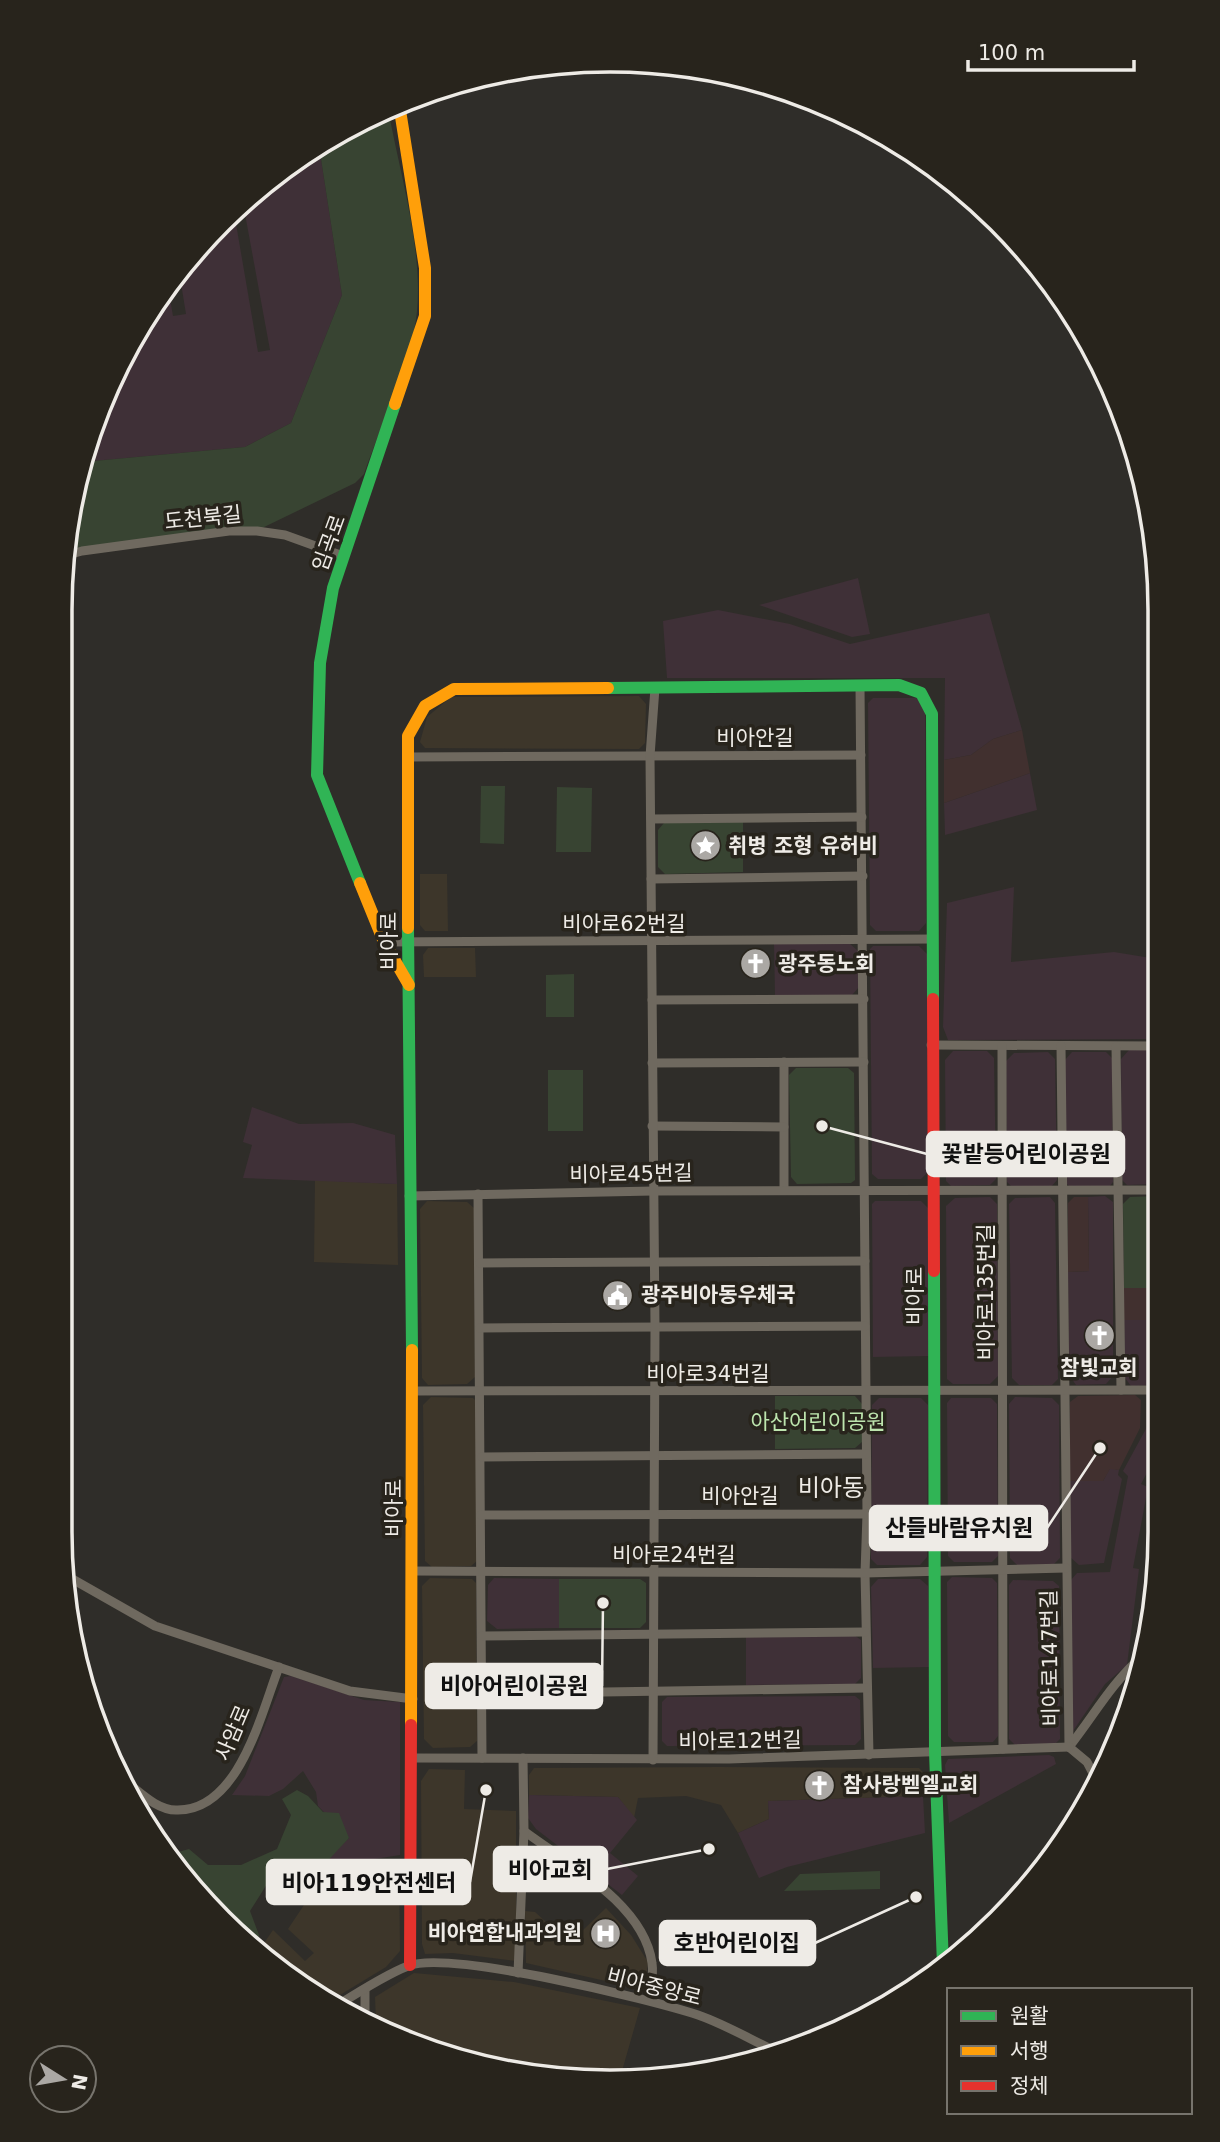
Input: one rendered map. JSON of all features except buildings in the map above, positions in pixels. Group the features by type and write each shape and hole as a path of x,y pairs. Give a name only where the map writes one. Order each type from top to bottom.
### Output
{"street":[{"name":"임곡로","path":"401,114 425,268 425,316 332,589 320,663 316,733 317,775 384,942 409,986"},
{"name":"도천북길","path":"75,553 229,531 285,535 343,556"},
{"name":"비아로","path":"410,1965 413,1391 409,1196 408,736 414,720 424,706 438,695 454,689 908,685 917,689 930,704 935,1752 943,1955"},
{"path":"860,686 864,939 867,1514 865,1632 869,1755"},
{"path":"653,1760 655,1327 650,756 655,688"},
{"name":"비아안길","path":"650,756 861,755"},
{"path":"409,757 650,756"},
{"path":"651,819 862,817"},
{"path":"651,880 863,876"},
{"name":"비아로62번길","path":"384,942 650,943 933,939"},
{"path":"652,1000 864,999"},
{"path":"932,1045 1148,1045"},
{"name":"비아로135번길","path":"1002,1046 1004,1392"},
{"path":"1061,1046 1063,1391"},
{"path":"1116,1047 1121,1390"},
{"path":"652,1062 864,1062"},
{"path":"784,1062 784,1190"},
{"path":"652,1126 784,1127"},
{"name":"비아로45번길","path":"409,1196 784,1190 934,1192"},
{"path":"934,1192 1148,1190"},
{"path":"478,1195 482,1392 482,1758"},
{"path":"480,1263 865,1261"},
{"path":"480,1328 866,1326"},
{"path":"934,1391 1148,1390"},
{"name":"비아로34번길","path":"413,1391 934,1391"},
{"name":"비아로147번길","path":"1063,1391 1069,1747"},
{"path":"1003,1749 1004,1392"},
{"name":"비아안길","path":"482,1457 866,1454"},
{"name":"비아안길","path":"481,1515 867,1514"},
{"name":"비아로147번길","path":"936,1571 1066,1568"},
{"name":"비아로24번길","path":"413,1571 483,1574 936,1571"},
{"path":"74,1580 155,1626 350,1691 412,1699"},
{"path":"482,1636 653,1632 865,1632"},
{"name":"사암로","path":"138,1791 157,1804 175,1810 216,1796 237,1772 279,1667"},
{"path":"1092,1772 1087,1762 1069,1747 1091,1720 1107,1691 1131,1667"},
{"path":"482,1693 866,1688"},
{"name":"비아로12번길","path":"411,1758 653,1760 1069,1747"},
{"path":"518,1973 524,1831 523,1758"},
{"path":"524,1831 620,1903 633,1918 644,1936 652,1961 649,2000"},
{"name":"비아중앙로","path":"346,2001 410,1965 455,1964 518,1973 649,2000 701,2015 766,2047"},
{"path":"365,1991 365,2011"}],"shaded area":[{"path":"321,156 342,295 291,423 245,447 93,461 113,404 144,341 170,300 173,316 186,314 181,284 236,223 258,352 270,350 245,214 282,183"},
{"path":"858,578 870,634 852,637 759,605"},
{"path":"718,610 790,624 850,644 989,613 1022,730 993,739 971,755 944,760 945,678 667,678 663,621"},
{"path":"639,696 646,704 645,743 639,749 425,748 420,742 427,717 451,697"},
{"path":"873,698 917,698 925,706 926,923 919,931 876,931 870,925 868,703"},
{"path":"1022,730 1030,773 944,803 944,760 971,755 993,739"},
{"path":"1030,773 1037,810 945,835 944,803"},
{"path":"420,874 447,874 448,931 425,931 420,925"},
{"path":"1014,887 1011,962 1114,952 1148,958 1148,1039 948,1040 943,1027 947,903"},
{"path":"849,943 858,951 859,987 852,995 775,995 774,944"},
{"path":"873,946 919,946 927,954 928,1172 921,1179 878,1179 872,1174 870,949"},
{"path":"428,948 475,948 476,977 424,977 423,955"},
{"path":"1129,1050 1148,1050 1148,1184 1127,1185 1122,1180 1121,1059"},
{"path":"953,1051 987,1051 994,1058 996,1179 990,1185 951,1186 946,1181 945,1060"},
{"path":"1048,1052 1055,1059 1057,1180 1051,1187 1012,1187 1007,1182 1006,1061 1014,1053"},
{"path":"1072,1052 1106,1052 1112,1058 1113,1182 1109,1187 1070,1187 1065,1182 1064,1061"},
{"path":"252,1107 299,1124 353,1123 395,1135 397,1184 243,1178 252,1145 243,1142"},
{"path":"315,1180 397,1184 398,1265 314,1262"},
{"path":"1105,1196 1113,1202 1113,1376 1106,1384 1076,1385 1069,1375 1068,1272 1089,1271 1088,1197"},
{"path":"990,1197 997,1204 998,1376 990,1384 953,1384 947,1379 946,1206 955,1198"},
{"path":"1050,1197 1055,1203 1058,1379 1052,1385 1019,1385 1012,1378 1009,1204 1015,1198"},
{"path":"1074,1197 1088,1197 1089,1271 1068,1272 1068,1203"},
{"path":"427,1201 467,1202 474,1208 475,1377 467,1384 428,1385 422,1378 420,1209"},
{"path":"875,1201 921,1201 928,1208 929,1356 873,1357 872,1204"},
{"path":"1124,1288 1148,1288 1148,1320 1124,1320"},
{"path":"1124,1320 1148,1320 1148,1385 1131,1386 1125,1378"},
{"path":"1135,1395 1141,1400 1140,1428 1119,1470 1110,1469 1103,1481 1070,1481 1070,1402 1078,1396"},
{"path":"431,1397 473,1398 477,1402 478,1560 471,1566 432,1567 425,1561 423,1405"},
{"path":"1015,1397 1052,1398 1059,1405 1060,1558 1053,1565 1017,1565 1010,1558 1009,1404"},
{"path":"879,1398 921,1398 928,1405 927,1557 920,1565 877,1565 871,1559 872,1405"},
{"path":"951,1398 991,1398 997,1404 998,1556 992,1562 954,1562 948,1556 947,1403"},
{"path":"1148,1419 1148,1471 1141,1484 1148,1487 1133,1568 1139,1569 1127,1665 1105,1684 1071,1734 1071,1580 1077,1573 1110,1572 1128,1476 1123,1471 1147,1427"},
{"path":"1110,1468 1119,1470 1118,1475 1122,1479 1104,1563 1079,1565 1070,1557 1070,1481 1103,1481"},
{"path":"952,1577 992,1578 997,1583 998,1736 993,1742 954,1742 948,1736 947,1582"},
{"path":"430,1578 472,1579 476,1583 477,1741 470,1747 433,1748 424,1739 422,1586"},
{"path":"494,1578 559,1579 559,1628 497,1629 487,1621 488,1585"},
{"path":"878,1579 920,1579 928,1586 929,1667 873,1668 871,1587"},
{"path":"1013,1580 1053,1581 1059,1586 1060,1739 1054,1745 1015,1745 1009,1739 1009,1585"},
{"path":"854,1635 861,1640 861,1678 855,1684 746,1685 746,1636"},
{"path":"291,1676 364,1700 400,1702 400,1855 318,1868 349,1838 318,1806 316,1792 303,1771 283,1789 269,1796 232,1795 245,1776 284,1677"},
{"path":"855,1696 860,1700 861,1739 855,1745 667,1746 662,1741 662,1702 667,1697"},
{"path":"1054,1757 1056,1764 949,1823 945,1765 948,1759"},
{"path":"534,1768 919,1768 924,1773 923,1796 768,1801 769,1819 738,1833 721,1805 686,1796 638,1798 634,1818 618,1797 529,1795 529,1775"},
{"path":"429,1769 465,1770 464,1809 516,1811 516,1961 453,1953 425,1954 422,1944 421,1781"},
{"path":"529,1795 618,1797 637,1820 610,1853 638,1876 622,1895 536,1829 528,1818"},
{"path":"923,1796 925,1833 787,1867 759,1878 738,1833 769,1819 768,1801"},
{"path":"399,1866 400,1951 386,1967 338,1996 311,1980 263,1944 273,1930 305,1961 314,1953 288,1929 310,1896 344,1873"},
{"path":"606,1908 631,1935 648,1962 645,1987 641,1989 526,1963 525,1911 535,1912 546,1922 551,1936 560,1937 582,1931"},
{"path":"414,1973 514,1982 640,2008 622,2070 575,2069 505,2060 437,2042 376,2017 375,1997"}],"green space":[{"path":"390,119 417,261 417,311 403,371 364,474 355,483 260,529 75,553 82,505 93,461 245,447 291,423 342,295 321,156"},
{"path":"481,786 505,786 504,844 480,843"},
{"path":"557,787 592,788 591,852 556,852"},
{"path":"743,822 743,872 665,874 658,867 658,830 664,823"},
{"path":"574,974 574,1017 546,1017 546,975"},
{"path":"796,1068 848,1068 854,1073 855,1180 851,1183 797,1184 791,1177 789,1075"},
{"path":"548,1070 583,1070 583,1131 548,1131"},
{"path":"1148,1196 1148,1288 1124,1288 1123,1204 1130,1197"},
{"name":"아산어린이공원","path":"775,1396 855,1396 862,1404 862,1442 855,1448 775,1449"},
{"path":"559,1579 640,1579 646,1583 646,1622 640,1628 559,1628"},
{"path":"297,1790 308,1796 323,1812 339,1813 349,1838 307,1883 279,1865 250,1911 259,1940 229,1913 177,1852 189,1849 208,1865 241,1865 277,1849 291,1815 282,1799"},
{"path":"880,1871 880,1889 784,1891 800,1874"}],"traffic: fast":[{"path":"360,883 317,775 320,663 333,588 395,404"},
{"path":"608,688 899,685 921,693 932,714 933,999"},
{"path":"408,928 412,1350"},
{"path":"934,1271 935,1752 943,1955"}],"traffic: slow":[{"path":"395,404 425,316 425,268 401,114"},
{"path":"408,928 408,736 425,706 454,689 608,688"},
{"path":"360,883 384,942 409,985"},
{"path":"411,1725 412,1350"}],"traffic: jam":[{"path":"933,999 934,1271"},
{"path":"410,1965 411,1725"}],"place":[{"name":"취병 조형 유허비","path":"705,846"},
{"name":"광주동노회","path":"755,964"},
{"name":"꽃밭등어린이공원","path":"822,1126"},
{"name":"광주비아동우체국","path":"618,1295"},
{"name":"참빛교회","path":"1099,1336"},
{"name":"산들바람유치원","path":"1100,1448"},
{"name":"비아어린이공원","path":"603,1603"},
{"name":"참사랑벧엘교회","path":"820,1785"},
{"name":"비아119안전센터","path":"486,1790"},
{"name":"비아교회","path":"709,1849"},
{"name":"호반어린이집","path":"916,1897"},
{"name":"비아연합내과의원","path":"605,1933"}],"district":[{"name":"비아동","path":"831,1488"}]}
